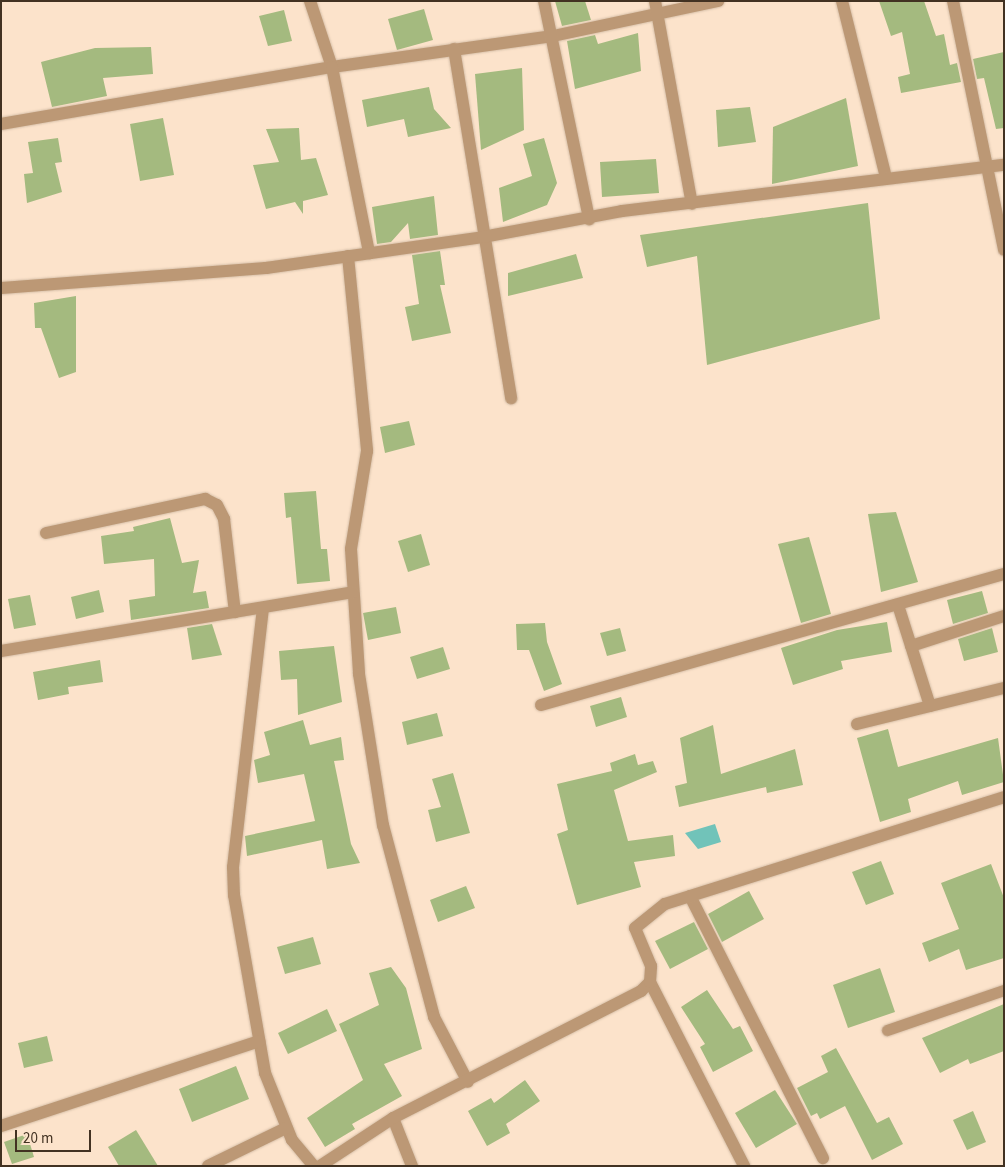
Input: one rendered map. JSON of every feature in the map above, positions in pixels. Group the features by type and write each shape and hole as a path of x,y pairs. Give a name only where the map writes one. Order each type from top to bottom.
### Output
{"street":[{"path":"310,1 332,67 369,252"},
{"path":"544,1 553,36 589,219"},
{"path":"1,124 332,67 553,36 656,8 718,1"},
{"path":"842,1 886,178"},
{"path":"954,1 985,167 1004,250"},
{"path":"656,8 692,204"},
{"path":"454,49 483,237 511,398"},
{"path":"1,288 266,268 483,237 589,219 622,210 692,204 886,178 1004,165"},
{"path":"348,256 367,451 351,549 359,674 383,825 434,1017 468,1082"},
{"path":"46,533 205,499 217,506 224,519 235,612"},
{"path":"541,705 1004,574"},
{"path":"1,651 353,592"},
{"path":"898,605 930,706"},
{"path":"263,608 233,867 258,1041 286,1128 314,1166"},
{"path":"911,646 1004,616"},
{"path":"857,724 1004,688"},
{"path":"744,1166 650,982 651,966 635,928 649,913 690,896 1004,797"},
{"path":"690,896 823,1158"},
{"path":"320,1166 393,1118 622,1004 650,982"},
{"path":"1,1126 258,1041"},
{"path":"393,1118 412,1166"},
{"path":"208,1166 286,1128"}],"lane":[{"path":"887,1030 1004,990"}],"water":[{"path":"715,824 721,842 698,849 685,833"}],"building":[{"path":"555,1 585,1 591,20 562,26"},
{"path":"879,1 924,1 936,36 944,34 950,65 957,63 961,82 901,93 898,77 910,74 902,32 891,36"},
{"path":"424,9 433,40 397,50 388,19"},
{"path":"284,10 292,41 268,46 259,16"},
{"path":"638,33 641,71 575,89 567,41 595,35 598,44"},
{"path":"151,47 153,74 103,78 107,96 52,107 41,62 95,48"},
{"path":"1004,52 1004,128 996,129 984,78 977,79 973,59"},
{"path":"522,68 524,130 481,150 475,74"},
{"path":"429,87 434,109 451,128 408,137 404,119 367,127 362,100"},
{"path":"846,98 858,166 772,184 773,127"},
{"path":"750,107 756,142 718,147 716,110"},
{"path":"163,118 174,175 140,181 130,124"},
{"path":"299,128 301,160 316,158 328,195 303,201 303,214 295,202 266,209 253,165 279,162 266,129"},
{"path":"58,138 62,162 55,163 62,192 27,203 24,174 33,173 28,142"},
{"path":"544,138 557,183 547,205 503,222 499,188 532,176 523,144"},
{"path":"656,159 659,193 602,197 600,162"},
{"path":"434,196 438,235 410,239 408,223 391,242 377,244 372,207"},
{"path":"868,203 880,319 707,365 697,256 647,267 640,235"},
{"path":"440,251 445,285 440,285 451,333 412,341 405,307 419,304 412,255"},
{"path":"576,254 583,278 508,296 508,273"},
{"path":"76,296 76,372 59,378 41,328 35,328 34,303"},
{"path":"409,421 415,445 385,453 380,427"},
{"path":"316,491 321,549 327,549 330,581 297,584 291,517 286,518 284,493"},
{"path":"896,512 918,582 881,592 868,514"},
{"path":"170,518 182,563 199,560 193,593 206,591 209,608 131,620 129,600 155,596 154,559 104,564 101,536 134,531 133,527"},
{"path":"421,534 430,565 408,572 398,541"},
{"path":"809,537 831,614 801,623 778,544"},
{"path":"99,590 104,612 76,619 71,597"},
{"path":"982,591 988,613 953,624 947,600"},
{"path":"30,595 36,625 14,629 8,599"},
{"path":"396,607 401,633 368,640 363,613"},
{"path":"887,622 892,652 841,661 843,669 793,685 781,648 837,630"},
{"path":"545,623 547,642 562,684 544,691 529,650 517,650 516,624"},
{"path":"212,624 222,655 192,660 187,628"},
{"path":"620,628 626,651 607,656 600,633"},
{"path":"992,628 998,652 964,661 958,639"},
{"path":"334,646 342,702 298,715 297,679 281,680 279,651"},
{"path":"443,647 450,669 417,679 410,657"},
{"path":"100,660 103,682 68,687 69,694 38,700 33,672"},
{"path":"621,697 627,717 596,727 590,706"},
{"path":"437,713 443,736 407,745 402,722"},
{"path":"303,720 310,745 341,737 344,760 334,761 351,844 360,863 327,869 322,840 247,856 245,836 315,821 304,774 258,783 254,760 270,755 264,732"},
{"path":"713,725 721,774 795,749 803,785 767,793 766,787 679,807 675,786 687,783 680,738"},
{"path":"888,729 898,767 998,738 1004,782 962,795 958,781 908,799 911,812 880,822 857,738"},
{"path":"635,754 638,765 653,761 657,772 614,790 628,841 673,835 675,856 634,862 641,887 577,905 557,834 568,830 557,784 612,771 610,763"},
{"path":"453,773 470,833 436,842 428,810 441,807 432,779"},
{"path":"881,861 894,894 866,905 852,872"},
{"path":"991,864 1004,898 1004,958 966,970 959,949 929,962 922,943 959,929 941,883"},
{"path":"466,886 475,908 438,922 430,900"},
{"path":"749,891 764,919 722,942 708,914"},
{"path":"694,922 708,949 670,969 655,941"},
{"path":"313,937 321,964 285,974 277,947"},
{"path":"391,967 406,988 422,1049 384,1064 402,1096 352,1124 355,1129 325,1147 307,1118 363,1080 339,1024 379,1005 369,973"},
{"path":"880,968 895,1012 848,1028 833,985"},
{"path":"707,990 733,1029 740,1026 753,1051 713,1072 700,1047 705,1044 681,1007"},
{"path":"1004,1004 1004,1051 970,1064 968,1059 940,1073 922,1038"},
{"path":"327,1009 337,1031 288,1054 278,1033"},
{"path":"47,1036 53,1061 24,1068 18,1043"},
{"path":"836,1048 877,1123 889,1117 903,1144 872,1160 845,1106 820,1119 817,1113 811,1116 797,1088 828,1072 821,1056"},
{"path":"236,1066 249,1099 192,1122 179,1089"},
{"path":"525,1080 540,1101 506,1124 510,1133 487,1146 468,1111 491,1098 494,1103"},
{"path":"775,1090 797,1124 756,1148 735,1113"},
{"path":"973,1111 986,1142 967,1150 953,1120"},
{"path":"136,1130 158,1166 119,1166 108,1147"},
{"path":"27,1134 34,1157 12,1164 4,1142"}]}
